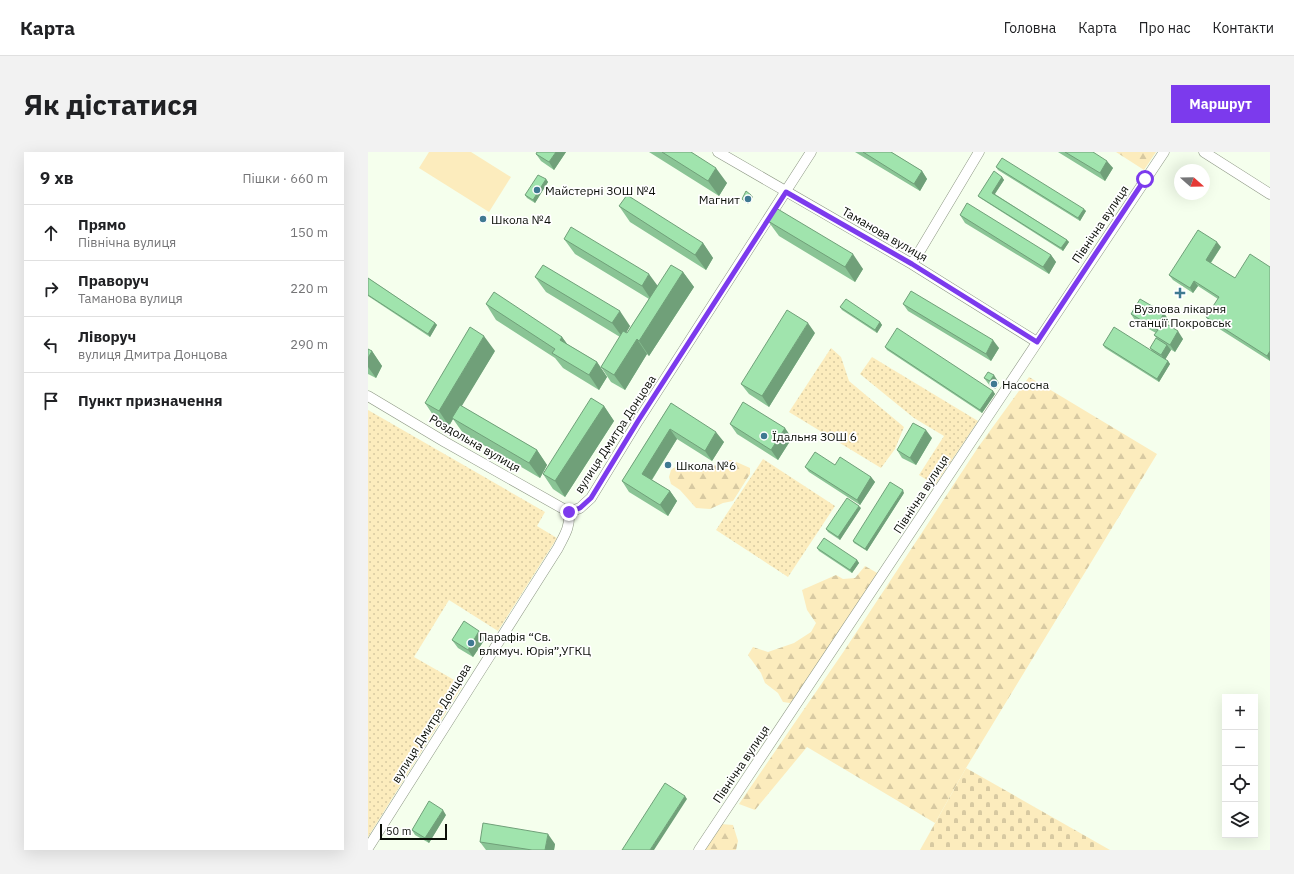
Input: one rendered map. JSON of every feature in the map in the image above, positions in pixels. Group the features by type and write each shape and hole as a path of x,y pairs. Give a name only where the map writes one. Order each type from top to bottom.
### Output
{"street":[{"name":"Таманова вулиця","path":"718,152 912,264 1037,342"},
{"name":"вулиця Дмитра Донцова","path":"368,848 558,548 567,532 570,522 569,512 580,508 591,498 638,421 811,152"},
{"path":"912,264 979,152"},
{"name":"Північна вулиця","path":"699,850 1164,152"},
{"path":"1204,152 1270,194"},
{"name":"Роздольна вулиця","path":"368,396 445,442 569,512"}],"green space":[{"path":"429,152 471,152 511,177 489,212 419,168"},
{"path":"1116,152 1156,152 1144,170"},
{"path":"831,348 841,357 849,381 904,427 895,449 881,468 789,412"},
{"path":"872,357 978,421 935,485 919,475 944,436 914,418 860,374"},
{"path":"1029,377 1157,454 966,768 935,823 807,747 755,810 739,804 844,651 979,446"},
{"path":"368,410 545,512 537,526 557,538 498,631 449,600 414,657 463,685 368,837"},
{"path":"763,459 835,506 788,577 716,530"},
{"path":"723,460 732,460 750,468 750,474 733,501 723,503 710,509 696,508 680,490 671,484 669,477 671,470 678,465 690,470 701,472 710,466 718,465"},
{"path":"865,566 879,574 796,697 790,703 783,702 778,693 765,683 761,673 748,655 753,647 768,652 794,643 811,632 816,623 807,610 802,590 836,575 843,579 855,578"},
{"path":"966,768 1110,850 920,850"},
{"path":"721,824 733,825 738,841 736,850 703,850"}],"building":[{"path":"537,152 556,152 549,162 536,154"},
{"path":"662,152 691,152 716,168 708,181"},
{"path":"863,152 891,152 922,171 914,184"},
{"path":"1065,152 1093,152 1107,161 1100,173"},
{"path":"1002,158 1084,209 1078,218 996,167"},
{"path":"994,171 1002,177 992,193 1067,240 1061,248 978,196"},
{"name":"Майстерні ЗОШ №4","path":"538,175 546,179 533,200 525,195"},
{"path":"746,191 751,195 746,202 742,199"},
{"path":"627,195 703,243 695,255 619,206"},
{"path":"967,203 1051,255 1043,267 960,215"},
{"path":"776,208 853,254 845,267 768,221"},
{"path":"571,227 649,274 642,286 564,239"},
{"path":"1198,230 1217,242 1206,260 1235,278 1250,254 1270,267 1270,351 1267,356 1206,317 1219,297 1194,281 1190,288 1169,275"},
{"path":"543,265 620,311 612,323 535,277"},
{"path":"671,265 683,272 639,341 637,339 614,375 601,367 623,331 627,333"},
{"path":"368,278 435,323 428,334 368,295"},
{"path":"911,291 993,340 986,354 903,304"},
{"path":"494,292 562,337 560,340 597,362 589,375 552,353 555,349 486,304"},
{"path":"846,299 880,322 875,330 840,307"},
{"path":"1140,299 1164,313 1160,320 1178,331 1170,345 1154,335 1158,330 1131,314"},
{"path":"787,310 808,323 762,396 741,384"},
{"path":"470,327 484,336 439,411 425,403"},
{"path":"1114,327 1168,361 1157,379 1103,345"},
{"path":"897,328 993,391 980,410 885,347"},
{"path":"1156,338 1167,345 1161,355 1150,348"},
{"path":"368,349 372,351 368,358"},
{"path":"988,372 994,375 990,381 984,378"},
{"path":"591,398 604,406 555,481 543,474"},
{"name":"Їдальня ЗОШ 6","path":"743,402 785,428 771,450 730,424"},
{"path":"671,403 716,432 705,451 670,429 642,474 670,491 660,505 622,481"},
{"path":"460,405 537,450 529,463 452,418"},
{"path":"913,423 926,430 910,458 897,450"},
{"path":"815,452 835,465 840,457 871,477 857,500 805,467"},
{"path":"890,482 903,490 865,549 853,541"},
{"path":"847,498 859,506 838,537 826,529"},
{"path":"824,538 857,560 850,570 817,548"},
{"path":"464,621 479,631 468,650 452,640"},
{"path":"665,783 685,796 650,850 622,850"},
{"path":"429,801 443,810 425,838 412,830"},
{"path":"483,823 548,834 545,850 532,850 480,842"}],"place":[{"name":"Майстерні ЗОШ №4","path":"537,190"},
{"name":"Магнит","path":"748,199"},
{"name":"Школа №4","path":"483,219"},
{"name":"Вузлова лікарня станції Покровськ","path":"1180,293"},
{"name":"Насосна","path":"994,384"},
{"name":"Їдальня ЗОШ 6","path":"764,436"},
{"name":"Школа №6","path":"668,465"},
{"name":"Парафія “Св. влкмуч. Юрія”,УГКЦ","path":"471,643"}],"route":[{"path":"569,512 580,508 591,498 638,421 786,192 912,264 1037,342 1145,179"}]}
